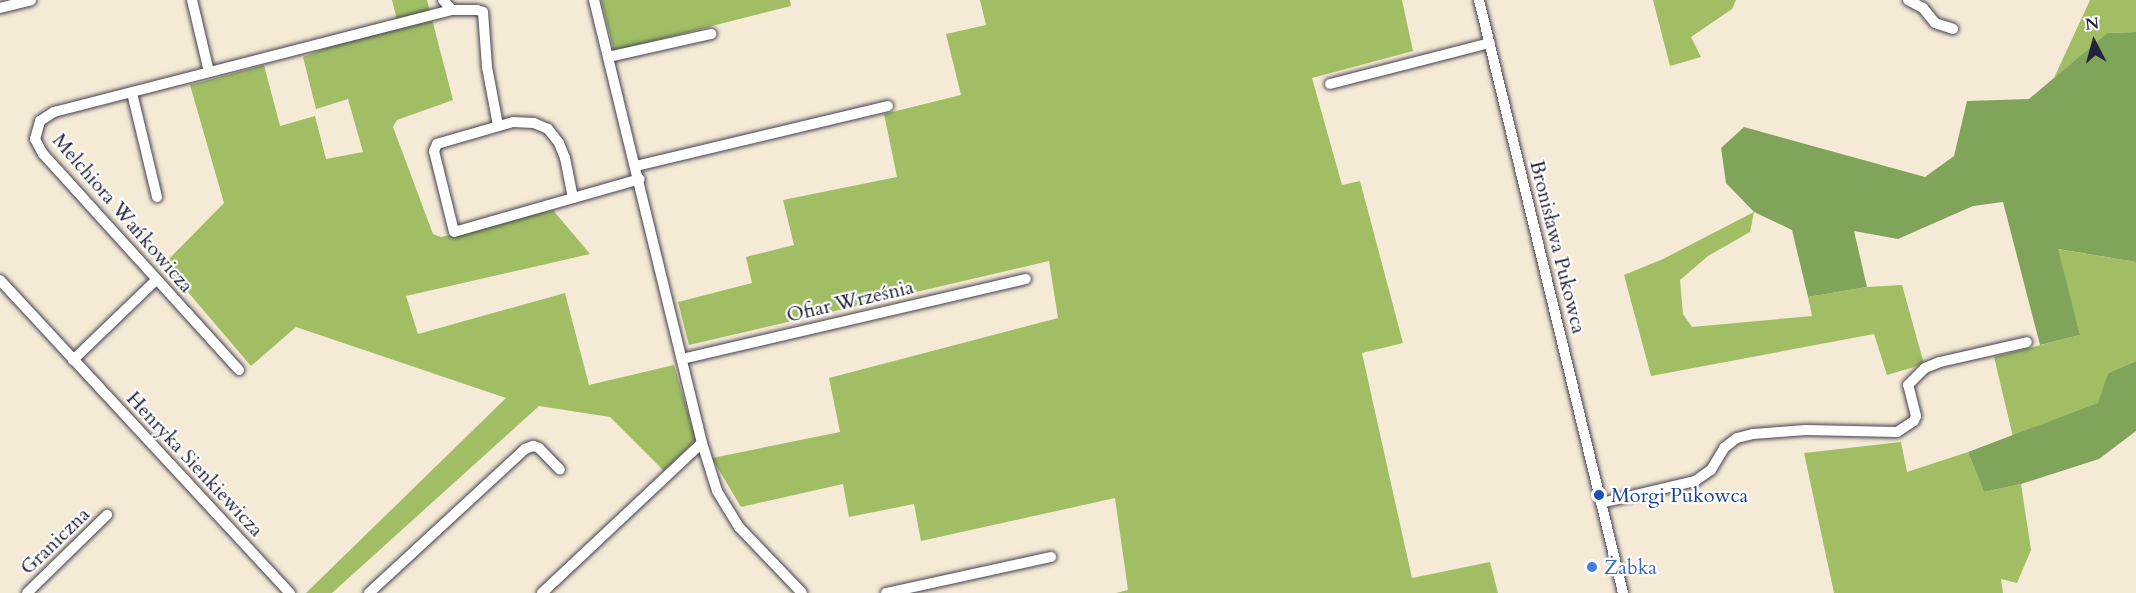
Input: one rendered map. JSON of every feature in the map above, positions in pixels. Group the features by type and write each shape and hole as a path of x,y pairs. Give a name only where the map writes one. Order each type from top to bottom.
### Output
{"street":[{"path":"0,8 31,0"},
{"path":"192,0 209,72"},
{"path":"443,0 452,10 477,10 484,17 487,67 498,125"},
{"path":"594,0 640,180 702,443 717,491 739,527 802,593"},
{"name":"Bronisława Pukowca","path":"1479,0 1623,593"},
{"path":"1908,0 1925,4 1935,23 1953,29"},
{"name":"Melchiora Wańkowicza","path":"239,370 43,154 35,139 40,121 54,112 452,10"},
{"path":"608,57 711,34"},
{"path":"1330,84 1490,43"},
{"name":"Melchiora Wańkowicza","path":"132,93 157,196"},
{"path":"636,166 888,106"},
{"path":"573,198 565,158 559,143 548,129 534,123 513,122 498,125 437,144 434,150 454,232 640,180"},
{"name":"Ofiar Września","path":"682,359 1026,279"},
{"name":"Henryka Sienkiewicza","path":"0,280 290,593"},
{"path":"73,360 156,280"},
{"path":"1601,503 1695,481 1711,470 1724,447 1737,438 1753,434 1806,430 1897,432 1914,421 1916,416 1908,385 1925,369 1940,362 2027,342"},
{"path":"542,593 702,443"},
{"path":"369,593 525,449 533,446 539,448 560,470"},
{"name":"Graniczna","path":"27,593 107,515"},
{"path":"886,593 1051,557"}],"green space":[{"path":"392,0 427,0 453,100 397,120 393,127 433,234 441,237 553,210 590,254 406,296 418,334 565,293 589,385 674,365 696,440 664,471 610,417 539,406 332,593 306,593 506,398 296,327 251,366 164,264 224,203 190,85 264,65 280,126 315,116 326,159 363,152 348,99 316,109 303,57 392,23 396,16"},
{"path":"601,0 790,0 791,6 614,51"},
{"path":"980,0 1402,0 1413,51 1312,78 1342,185 1360,181 1403,343 1362,353 1412,578 1490,562 1498,593 1116,593 1128,590 1115,498 921,541 914,504 849,517 843,484 741,507 712,458 840,432 829,378 1058,318 1049,261 689,345 678,302 752,283 746,257 794,245 783,200 897,177 884,114 961,95 946,34 986,25"},
{"path":"1653,0 1736,0 1732,9 1691,37 1701,57 1670,66"},
{"path":"2090,0 2136,0 2136,32 2107,33 2054,78"},
{"path":"2136,32 2136,262 2058,249 2080,335 2040,345 2003,202 1973,206 1898,239 1854,231 1867,287 1808,297 1792,230 1754,212 1726,183 1721,148 1744,127 1925,177 1954,156 1967,101 2029,99 2107,33"},
{"path":"1754,212 1750,232 1708,256 1680,280 1683,314 1692,327 1812,316 1808,297 1867,287 1902,285 1924,364 1887,375 1874,334 1651,376 1624,275 1663,259"},
{"path":"2057,249 2136,262 2136,361 2108,373 2099,403 2013,437 1994,357 2080,335"},
{"path":"2136,361 2136,431 2099,459 2021,484 1984,492 1968,452 2098,403 2108,373"},
{"path":"1901,442 1907,472 1968,452 1984,492 2021,484 2031,550 2017,583 2001,579 2003,593 1834,593 1804,453"}],"place":[{"name":"Morgi Pukowca","path":"1599,495"},
{"name":"Żabka","path":"1592,567"}]}
